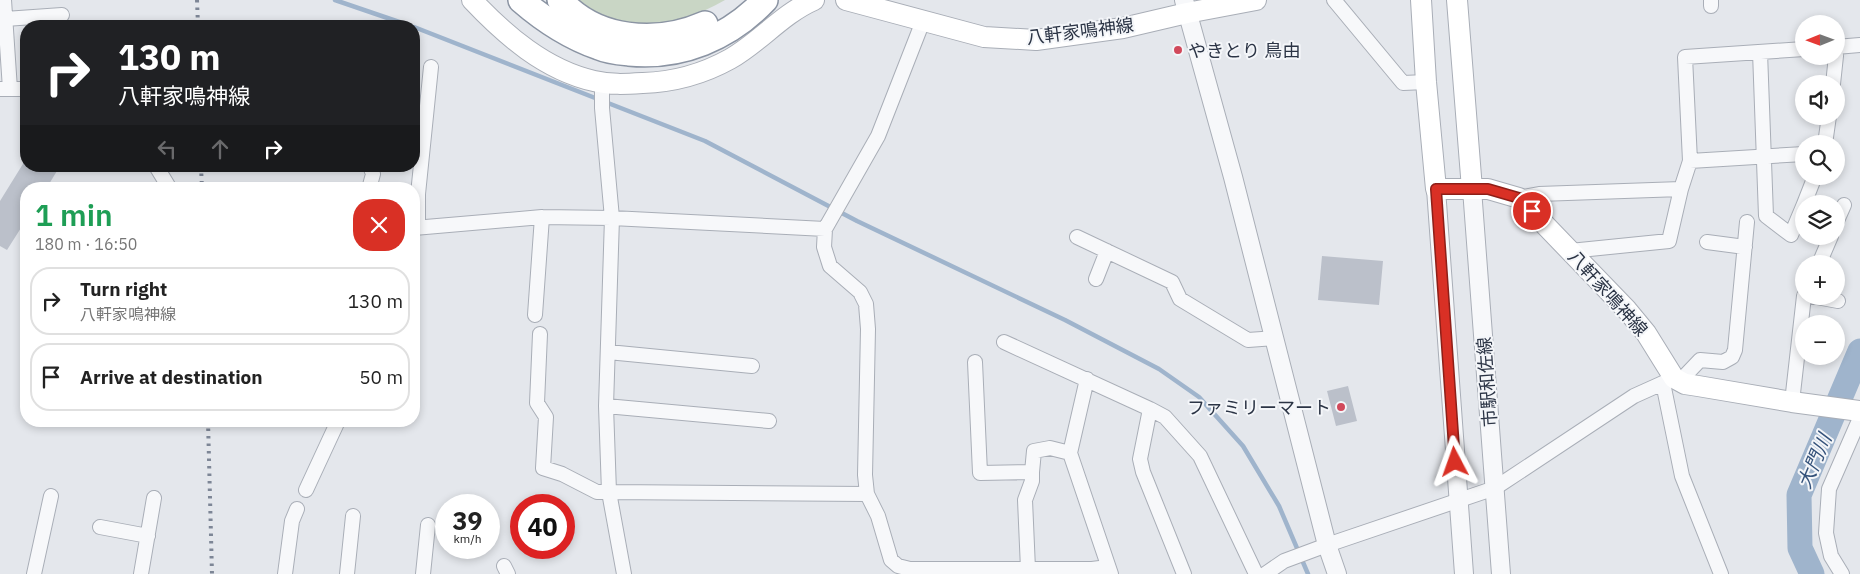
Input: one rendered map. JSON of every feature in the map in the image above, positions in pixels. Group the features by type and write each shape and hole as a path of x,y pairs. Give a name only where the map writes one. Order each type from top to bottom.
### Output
{"highway":[{"path":"521,0 572,36 600,48 653,54 672,53 706,42 740,23 765,0"},
{"path":"560,0 575,14 599,28 625,35 655,37 684,32 698,27 722,16 742,0"}],"main road":[{"path":"472,0 500,28 535,56 602,88 614,84 660,82 684,78 704,71 731,58 785,16 814,0"},
{"name":"八軒家鳴神線","path":"846,0 984,37 1036,40 1123,28 1186,6 1256,0"},
{"path":"1421,0 1426,82 1436,189"},
{"path":"1457,0 1472,189"},
{"name":"八軒家鳴神線","path":"1436,189 1488,189 1519,198 1627,310 1646,333 1672,381"},
{"path":"1672,381 1859,413"}],"street":[{"path":"4,0 5,89 20,89"},
{"path":"1334,0 1403,84 1426,82"},
{"path":"1186,6 1233,177 1327,545 1337,574"},
{"path":"5,19 62,15"},
{"path":"923,21 878,136 825,229 824,247 830,266 860,292 866,304 868,329 865,476 867,494 878,516 891,560 898,566 910,568 1110,570 1070,453 1086,379"},
{"path":"1845,49 1860,45"},
{"path":"1570,251 1669,241 1681,189 1690,161 1686,57 1795,50"},
{"path":"1760,52 1766,216 1792,235 1795,227"},
{"path":"419,182 431,67"},
{"path":"602,88 602,108 612,218 606,406 609,492 624,574"},
{"path":"1690,161 1795,154"},
{"path":"1436,189 1457,501 1464,574"},
{"name":"市駅和佐線","path":"1472,189 1502,574"},
{"path":"1519,198 1539,194 1681,189"},
{"path":"420,228 542,217 612,218 825,229"},
{"path":"535,315 542,217"},
{"path":"1264,574 1284,561 1495,488 1634,396 1672,381 1700,360 1723,362 1732,357 1735,350 1747,222"},
{"path":"1077,236 1172,282 1180,299 1248,340 1274,338"},
{"path":"1707,242 1745,247"},
{"path":"1096,279 1107,251"},
{"path":"1797,403 1803,305"},
{"path":"540,334 537,403 546,417 543,468 562,474 597,492 867,494"},
{"path":"1004,342 1165,417 1200,456 1256,574"},
{"path":"608,352 752,366"},
{"path":"975,362 980,473 1032,472"},
{"path":"1672,381 1682,476 1721,574"},
{"path":"606,406 769,421"},
{"path":"1150,409 1140,458 1143,472 1184,574"},
{"path":"1842,574 1831,556 1826,533 1829,489 1859,413"},
{"path":"306,490 335,427"},
{"path":"1028,569 1026,500 1032,481 1034,451 1050,448 1070,453"},
{"path":"34,574 50,496"},
{"path":"141,574 154,498"},
{"path":"285,574 292,521 297,510"},
{"path":"347,574 352,516"},
{"path":"424,574 428,525"},
{"path":"100,527 148,536"}],"green space":[{"path":"577,0 725,0 707,10 688,17 650,24 631,23 613,19"}],"building":[{"path":"20,169 20,172 56,172 50,182 20,182 20,229 7,250 0,246 0,201"},
{"path":"1322,256 1383,261 1379,305 1318,300"},
{"path":"1348,386 1357,421 1336,426 1327,391"}],"waterway":[{"path":"335,0 393,20"},
{"path":"420,29 705,141 857,221 1065,320 1159,369 1199,397 1243,446 1279,506 1308,574"},
{"name":"大門川","path":"1812,574 1800,548 1799,495 1860,351"}],"railway":[{"path":"197,0 198,20"},
{"path":"201,172 202,182"},
{"path":"208,427 212,574"}],"place":[{"name":"やきとり 鳥由","path":"1178,50"},
{"name":"ファミリーマート","path":"1341,407"}],"route":[{"path":"1455,462 1436,189 1488,189 1519,198 1532,211"}]}
